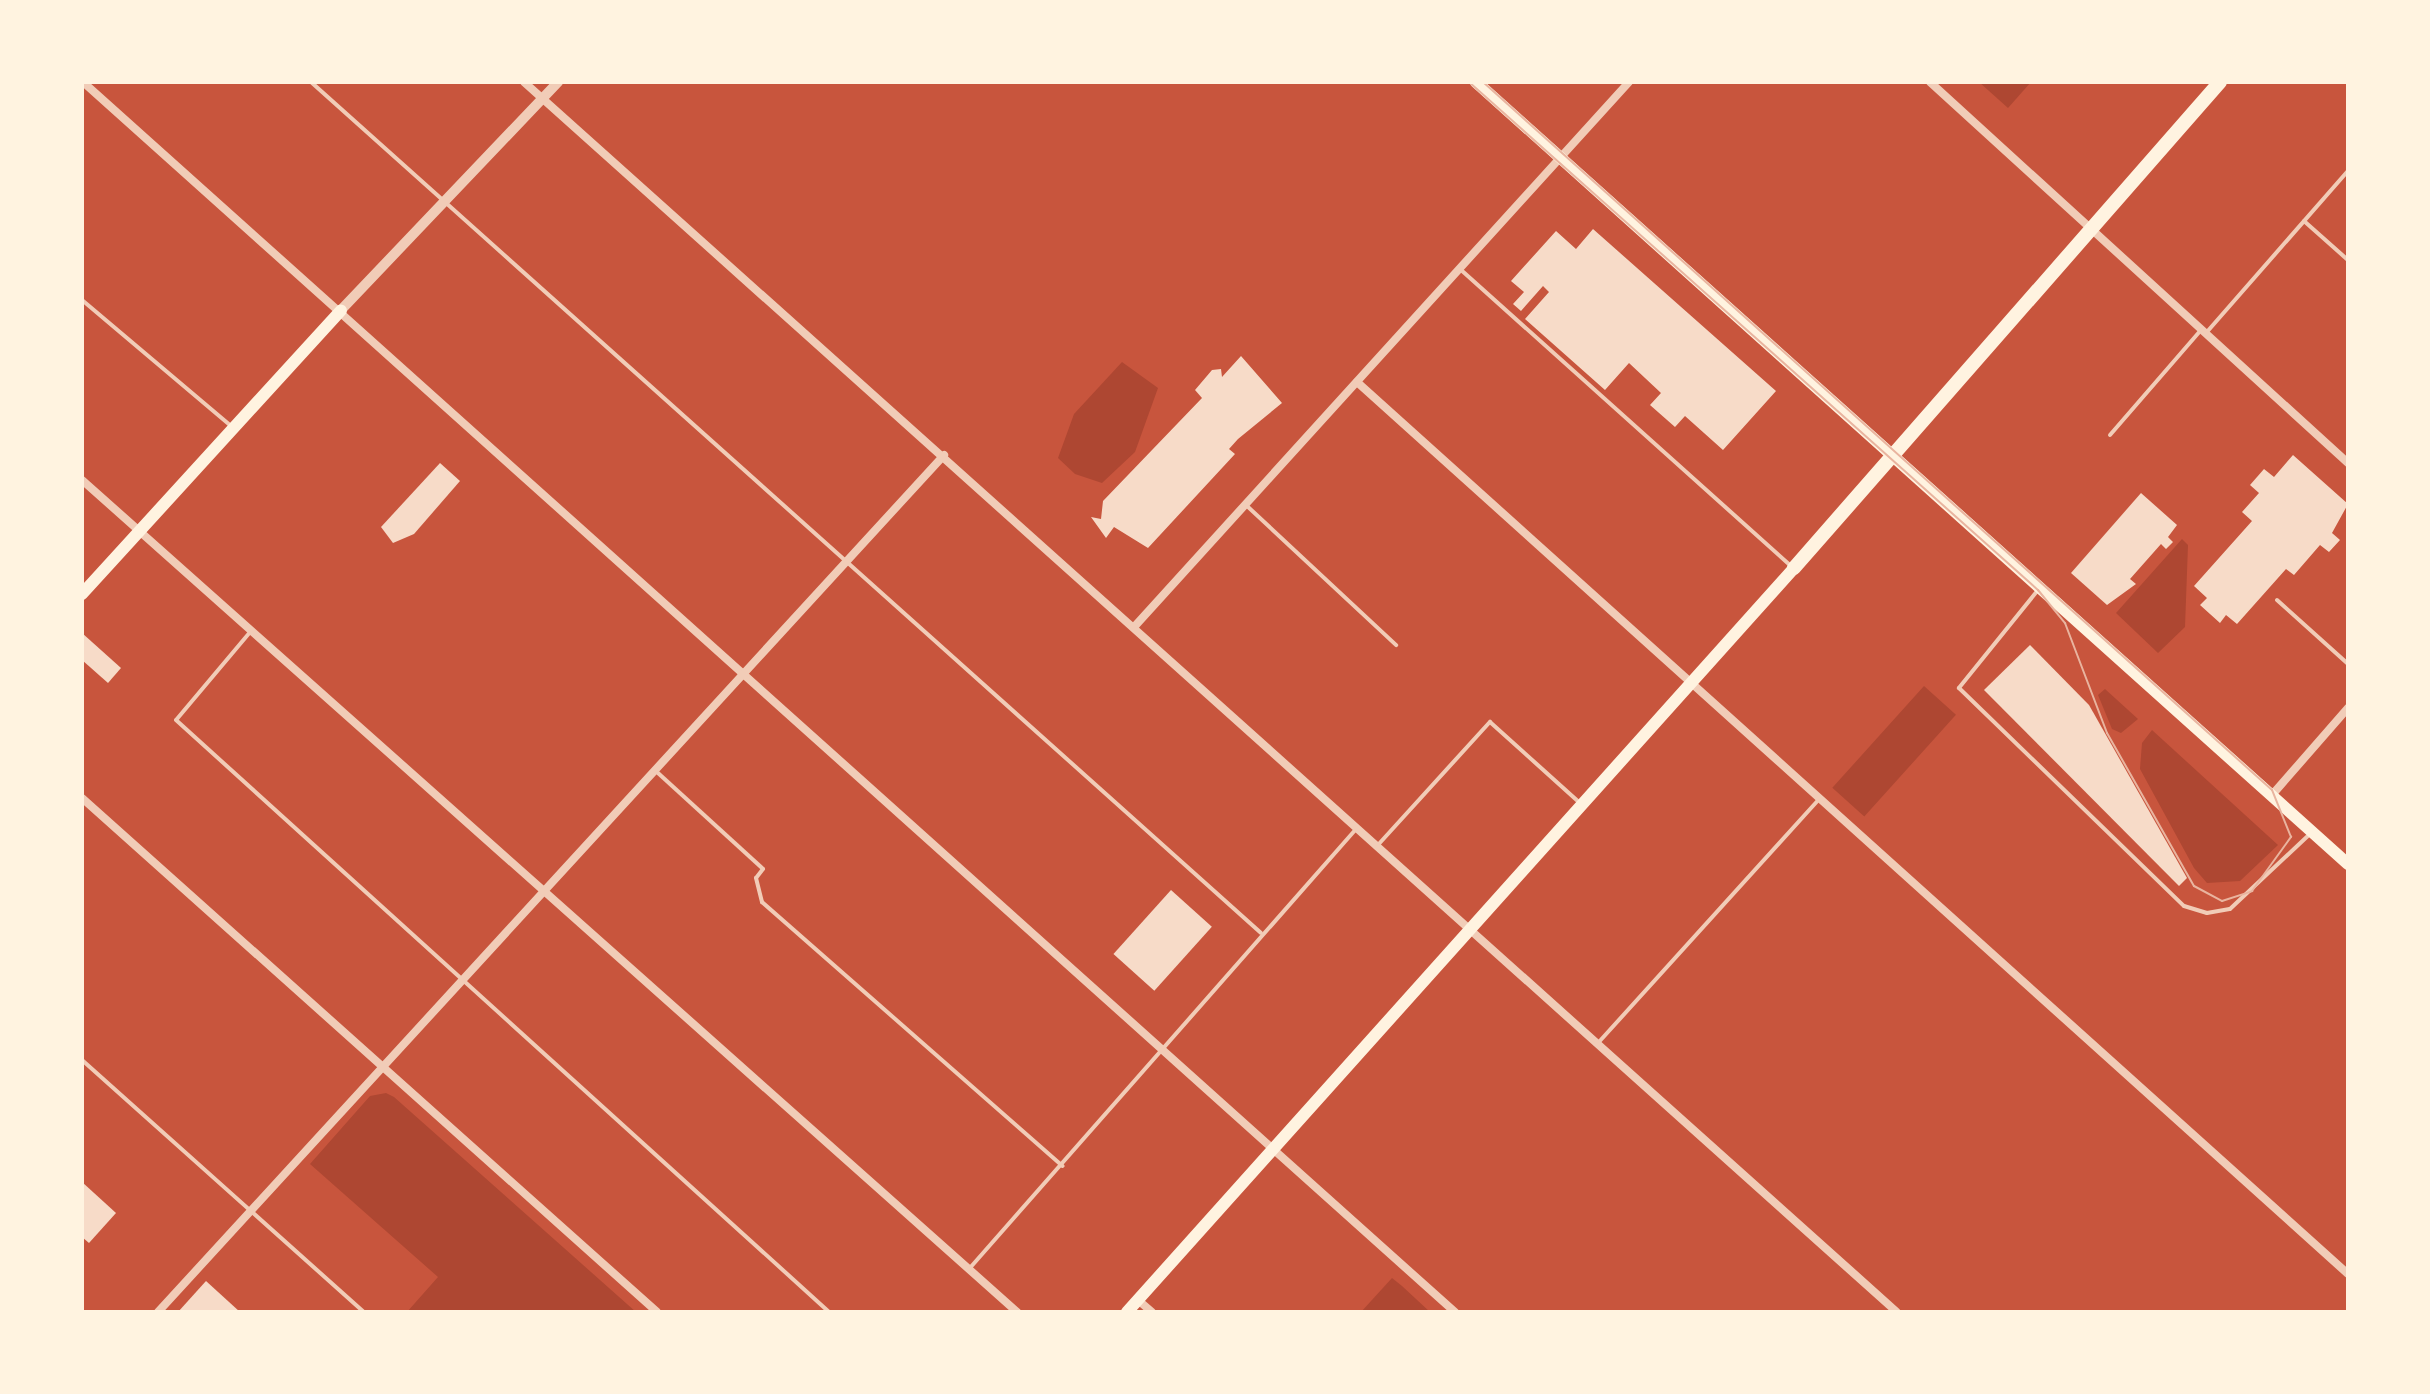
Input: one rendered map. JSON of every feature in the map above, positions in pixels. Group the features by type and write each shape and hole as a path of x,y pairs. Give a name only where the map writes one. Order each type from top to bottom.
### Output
{"main road":[{"path":"1476,82 2348,864"},
{"path":"1127,1312 1794,568 1891,452 2220,82"},
{"path":"82,594 341,310"}],"street":[{"path":"83,82 341,310 743,678 1455,1312"},
{"path":"524,82 1135,626 1897,1312"},
{"path":"341,310 558,82"},
{"path":"1135,626 1629,82"},
{"path":"1930,82 2094,225 2348,463"},
{"path":"1357,382 2348,1274"},
{"path":"158,1312 457,979 658,773 851,562 944,455"},
{"path":"82,480 1017,1312"},
{"path":"2272,795 2348,708"},
{"path":"83,802 657,1312"},
{"path":"1138,1300 1152,1312"}],"lane":[{"path":"311,82 851,562 1261,933"},
{"path":"2110,435 2348,171"},
{"path":"2304,221 2348,260"},
{"path":"1460,269 1794,568"},
{"path":"82,300 232,427"},
{"path":"1247,506 1396,645"},
{"path":"2041,587 1959,688 2184,906 2207,913 2230,909 2312,832"},
{"path":"2277,600 2348,664"},
{"path":"251,631 176,720 457,979 829,1312"},
{"path":"1377,846 1490,722 1582,805"},
{"path":"658,773 763,869 756,878 762,902 1063,1166"},
{"path":"1598,1043 1820,797"},
{"path":"969,1269 1156,1061 1158,1047 1357,828"},
{"path":"82,1060 364,1312"}],"shaded area":[{"path":"1979,82 2031,82 2008,108"},
{"path":"1122,362 1158,388 1135,452 1102,483 1075,474 1058,458 1074,414"},
{"path":"2182,539 2188,545 2185,627 2158,653 2116,613"},
{"path":"1924,686 1956,715 1864,817 1832,788"},
{"path":"2105,689 2138,719 2121,733 2112,729 2098,695"},
{"path":"2152,730 2278,845 2240,881 2207,883 2194,868 2140,769 2142,743"},
{"path":"386,1093 636,1312 407,1312 438,1277 310,1164 370,1096"},
{"path":"1392,1278 1402,1286 1430,1312 1361,1312"}],"building":[{"path":"1593,229 1776,391 1723,450 1685,416 1675,427 1650,405 1661,393 1629,363 1605,390 1525,319 1549,292 1543,286 1521,311 1513,304 1524,292 1511,281 1556,231 1576,249"},
{"path":"1241,356 1282,403 1238,439 1229,449 1235,454 1148,548 1114,527 1106,538 1091,517 1101,519 1103,501 1202,398 1195,390 1212,370 1221,369 1222,377"},
{"path":"2293,455 2348,504 2332,533 2340,540 2329,552 2320,545 2294,575 2286,569 2237,624 2226,615 2220,623 2200,605 2207,598 2194,586 2252,521 2242,512 2259,493 2250,485 2264,469 2274,477"},
{"path":"440,463 460,481 414,534 393,543 381,527"},
{"path":"2141,493 2177,525 2168,537 2173,542 2166,549 2161,544 2130,579 2136,584 2107,605 2071,573"},
{"path":"82,633 121,668 108,683 82,660"},
{"path":"2030,645 2089,705 2187,878 2179,886 1984,690"},
{"path":"1171,890 1212,927 1154,991 1113,954"},
{"path":"82,1182 116,1213 89,1243 82,1237"},
{"path":"206,1281 240,1312 178,1312"}],"tram line":[{"path":"1469,82 2038,590 2065,623 2107,733 2194,886 2222,901 2252,891 2291,837 2272,790 1483,82"}]}
